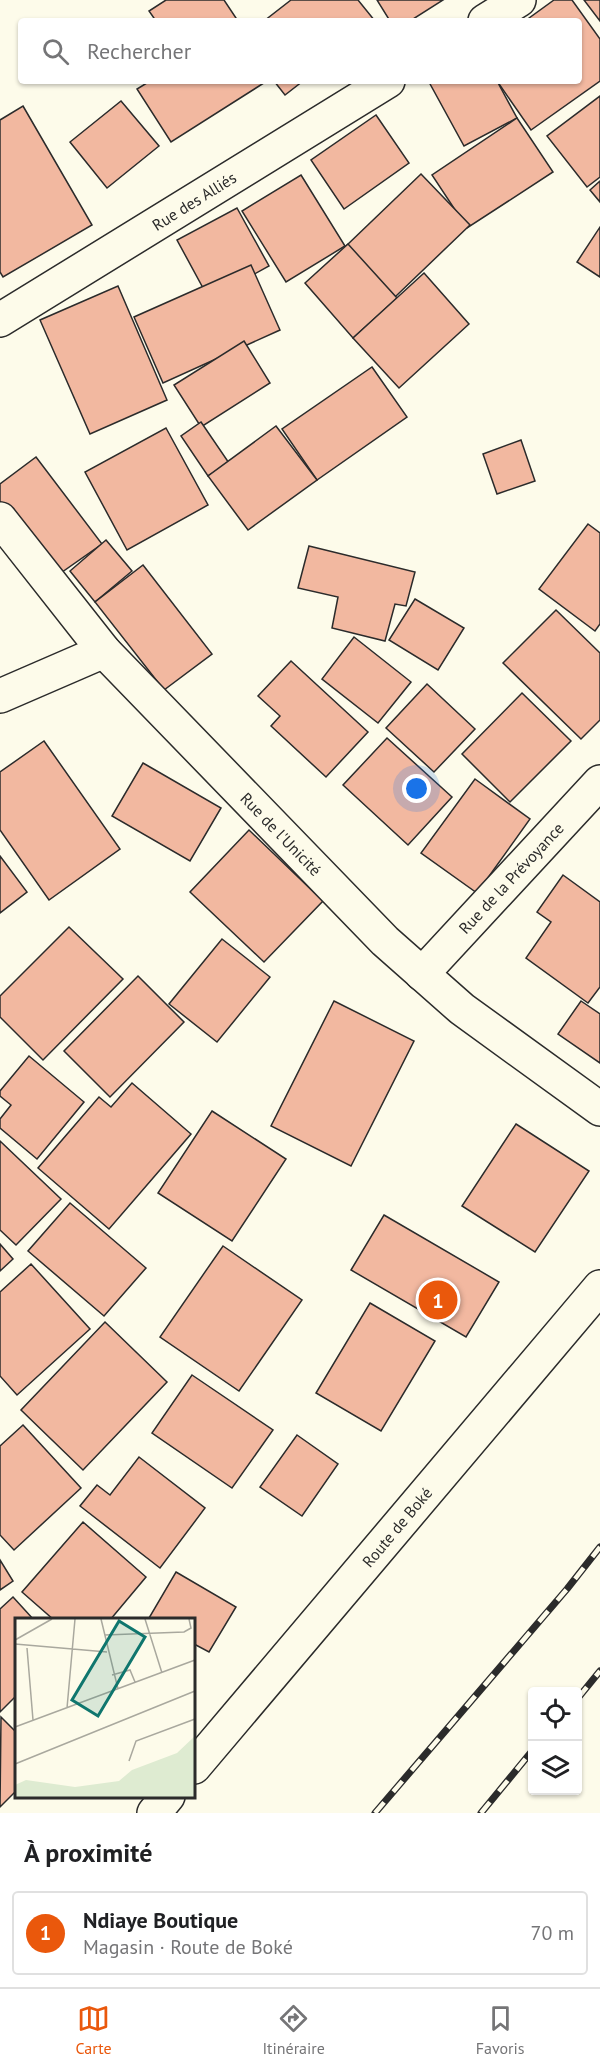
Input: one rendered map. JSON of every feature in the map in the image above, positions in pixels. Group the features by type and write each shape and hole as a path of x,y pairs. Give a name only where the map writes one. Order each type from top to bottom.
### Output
{"street":[{"path":"490,18 519,0"},
{"name":"Rue des Alliés","path":"0,320 383,84"},
{"name":"Rue de l'Unicité","path":"0,519 104,651 385,941 462,1009 600,1109"},
{"path":"0,696 104,651"},
{"name":"Rue de la Prévoyance","path":"422,974 600,782"},
{"name":"Route de Boké","path":"195,1766 600,1287"},
{"path":"154,1813 167,1798"}],"building":[{"path":"166,0 224,0 236,18 154,18 149,11"},
{"path":"291,0 358,0 373,18 268,18"},
{"path":"377,0 443,0 415,18 388,18"},
{"path":"554,0 572,0 600,39 600,81 531,130 499,84 582,84 582,18 529,18"},
{"path":"584,0 600,0 600,21"},
{"path":"145,84 262,84 171,142 137,89"},
{"path":"276,84 299,84 285,95"},
{"path":"430,84 499,84 517,118 464,146"},
{"path":"600,96 600,177 587,187 547,136"},
{"path":"121,101 159,146 107,188 70,142"},
{"path":"23,106 92,225 3,277 0,272 0,120"},
{"path":"376,115 409,163 344,209 311,160"},
{"path":"517,118 553,172 467,228 432,175"},
{"path":"421,174 470,225 395,297 346,246"},
{"path":"301,175 345,246 286,282 242,211"},
{"path":"600,181 600,202 590,190"},
{"path":"237,208 269,266 209,299 177,240"},
{"path":"600,227 600,277 577,262"},
{"path":"348,244 397,298 353,338 305,283"},
{"path":"251,265 280,330 163,383 134,317"},
{"path":"424,273 469,324 399,388 353,338"},
{"path":"118,286 167,400 90,434 40,320"},
{"path":"244,341 270,383 201,427 174,385"},
{"path":"372,367 407,417 317,480 282,429"},
{"path":"201,422 229,463 208,476 181,436"},
{"path":"276,426 317,480 248,530 208,476"},
{"path":"166,428 208,505 127,550 85,472"},
{"path":"521,440 535,481 497,494 483,454"},
{"path":"36,457 102,544 55,577 0,504 0,484"},
{"path":"588,524 600,533 600,624 595,631 539,589"},
{"path":"106,540 132,571 95,602 70,571"},
{"path":"309,546 415,572 406,606 395,604 385,641 332,628 338,597 298,588"},
{"path":"143,565 212,654 164,690 95,602"},
{"path":"415,599 464,628 438,670 389,640"},
{"path":"556,610 600,653 600,720 581,739 503,663"},
{"path":"354,637 411,682 378,723 322,679"},
{"path":"291,661 368,732 326,777 271,726 280,716 258,696"},
{"path":"427,684 475,729 434,772 386,728"},
{"path":"522,693 571,741 510,802 462,754"},
{"path":"387,738 452,797 408,845 343,785"},
{"path":"44,741 120,849 49,900 0,830 0,772"},
{"path":"143,763 221,808 190,861 112,816"},
{"path":"475,779 530,819 477,893 421,853"},
{"path":"249,830 323,901 264,962 190,892"},
{"path":"0,856 27,892 0,913"},
{"path":"563,875 600,902 600,987 588,1003 526,958 551,922 537,912"},
{"path":"69,927 123,979 43,1060 0,1017 0,996"},
{"path":"222,939 270,977 217,1042 169,1004"},
{"path":"138,976 184,1022 110,1097 64,1051"},
{"path":"334,1001 414,1041 351,1166 271,1126"},
{"path":"581,1001 600,1014 600,1063 558,1034"},
{"path":"29,1056 84,1102 37,1159 0,1128 0,1119 11,1105 0,1096 0,1091"},
{"path":"132,1083 191,1134 109,1229 38,1168 99,1097 111,1107"},
{"path":"212,1111 286,1159 232,1241 158,1193"},
{"path":"516,1124 589,1171 535,1252 462,1206"},
{"path":"0,1141 61,1199 16,1245 0,1230"},
{"path":"70,1203 146,1268 104,1316 28,1251"},
{"path":"384,1215 499,1282 466,1337 351,1270"},
{"path":"0,1244 13,1259 0,1271"},
{"path":"223,1246 302,1300 239,1391 160,1337"},
{"path":"31,1264 90,1329 17,1395 0,1376 0,1292"},
{"path":"370,1303 435,1341 381,1431 316,1393"},
{"path":"105,1322 167,1382 83,1470 21,1410"},
{"path":"192,1375 273,1430 232,1488 152,1433"},
{"path":"23,1425 81,1488 14,1550 0,1535 0,1446"},
{"path":"297,1435 338,1464 302,1516 260,1487"},
{"path":"139,1457 205,1508 160,1568 80,1506 97,1485 110,1495"},
{"path":"83,1522 146,1577 112,1618 52,1618 22,1592"},
{"path":"0,1560 13,1581 0,1590"},
{"path":"176,1572 236,1607 209,1652 195,1645 195,1618 149,1618"},
{"path":"13,1597 32,1618 15,1618 15,1697 0,1712 0,1609"},
{"path":"1,1717 15,1731 15,1792 0,1807"}],"railway":[{"path":"375,1813 567,1589 600,1547"},
{"path":"582,1693 600,1671"},
{"path":"481,1813 528,1756"}],"place":[{"name":"Ndiaye Boutique","path":"438,1300"}]}
